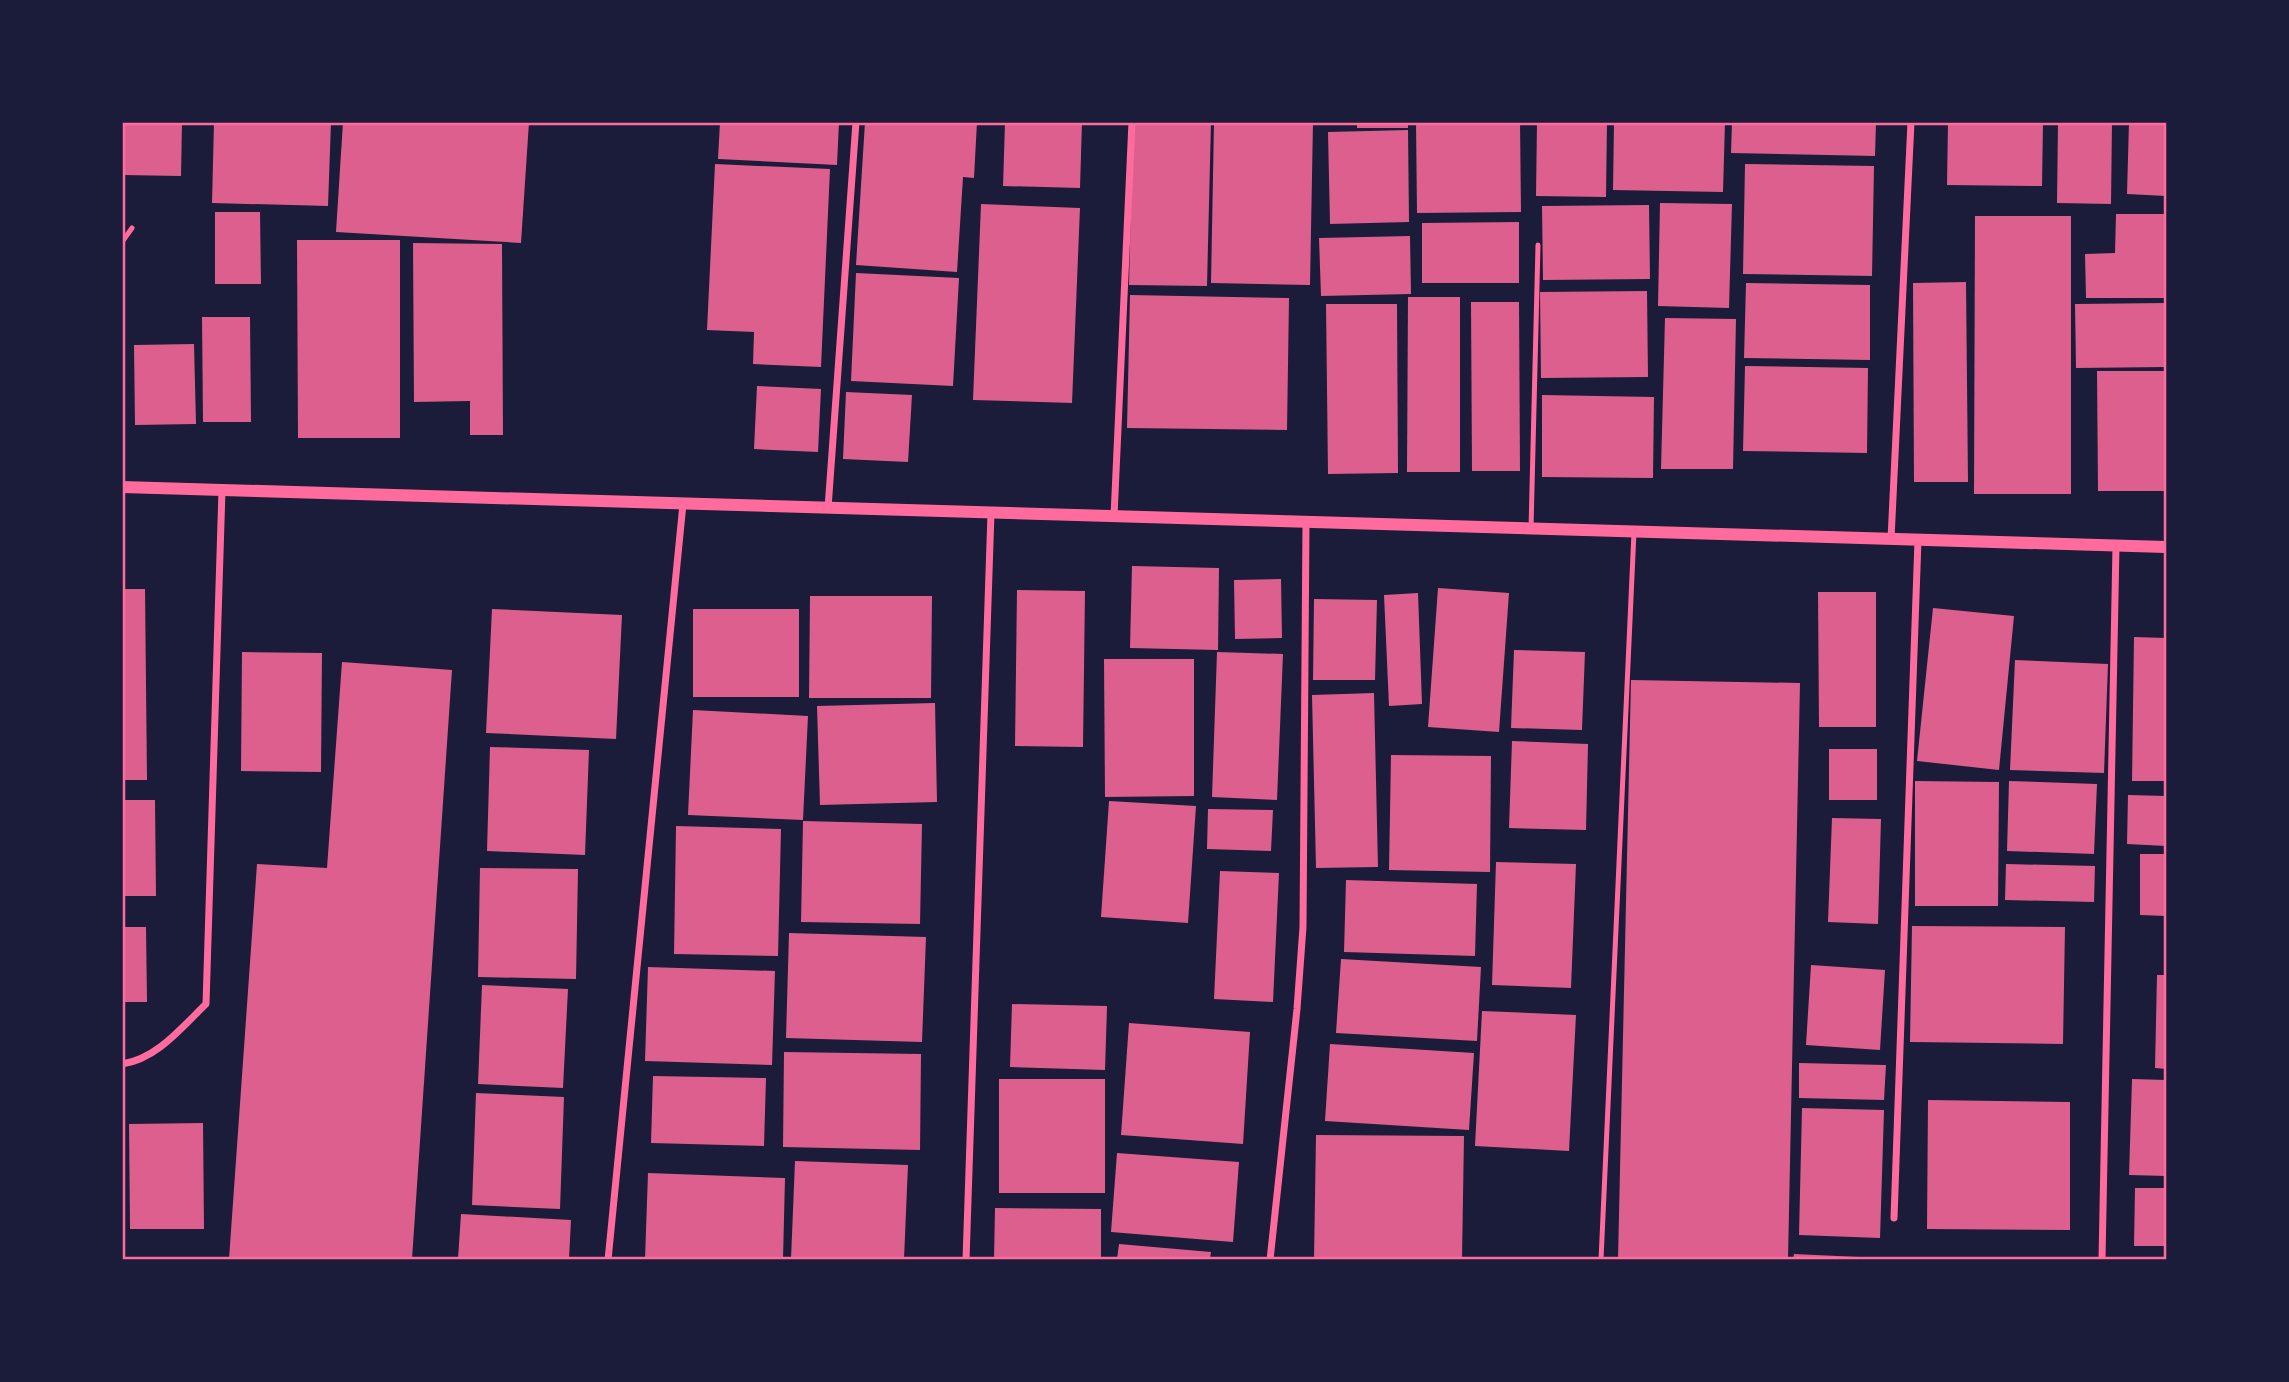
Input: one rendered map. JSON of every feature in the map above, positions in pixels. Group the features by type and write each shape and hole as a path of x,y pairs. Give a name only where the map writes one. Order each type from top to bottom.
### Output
{"street":[{"path":"828,508 856,122"},
{"path":"1114,516 1132,122"},
{"path":"1891,539 1911,122"},
{"path":"122,487 2166,547"},
{"path":"122,1064 132,1062 160,1047 206,1004 222,490"},
{"path":"608,1259 683,504"},
{"path":"965,1259 991,513"},
{"path":"1270,1259 1297,1009 1303,927 1306,522"},
{"path":"1894,1218 1918,540"},
{"path":"2102,1259 2116,546"}],"lane":[{"path":"122,242 132,228"},
{"path":"1531,529 1538,245"},
{"path":"1601,1259 1634,531"}],"building":[{"path":"122,122 182,122 181,176 122,175"},
{"path":"214,122 331,122 328,206 212,203"},
{"path":"343,122 529,122 521,243 336,232"},
{"path":"720,122 839,122 837,165 718,159"},
{"path":"865,122 977,122 974,178 963,177 957,272 856,265"},
{"path":"1005,122 1082,122 1080,188 1003,186"},
{"path":"1133,122 1211,122 1207,286 1129,285"},
{"path":"1214,122 1313,122 1310,285 1211,283"},
{"path":"1357,122 1408,122 1408,128 1357,128"},
{"path":"1416,122 1520,122 1521,212 1417,213"},
{"path":"1537,122 1607,122 1606,197 1536,196"},
{"path":"1614,122 1725,122 1723,192 1613,190"},
{"path":"1732,122 1876,122 1875,156 1731,153"},
{"path":"1948,122 2043,122 2042,186 1947,185"},
{"path":"2058,122 2112,122 2111,204 2057,203"},
{"path":"2129,122 2166,123 2166,196 2127,194"},
{"path":"1408,130 1409,222 1330,224 1328,132"},
{"path":"715,164 830,169 821,367 753,364 754,332 707,330"},
{"path":"1745,164 1874,166 1872,276 1743,274"},
{"path":"1660,203 1732,204 1729,308 1658,306"},
{"path":"981,204 1080,208 1072,403 973,400"},
{"path":"1649,205 1650,279 1543,280 1542,206"},
{"path":"215,212 260,212 261,284 215,284"},
{"path":"2116,214 2166,214 2166,298 2086,298 2085,254 2115,253"},
{"path":"1975,216 2071,216 2071,494 1974,494"},
{"path":"1519,222 1519,283 1422,283 1422,223"},
{"path":"1410,236 1411,294 1321,296 1319,238"},
{"path":"297,240 400,240 400,438 298,438"},
{"path":"413,243 502,244 503,435 470,435 470,401 414,402"},
{"path":"856,273 959,278 953,386 851,381"},
{"path":"1966,282 1968,482 1914,482 1913,283"},
{"path":"1746,283 1870,285 1870,360 1744,358"},
{"path":"1647,291 1648,377 1541,378 1540,292"},
{"path":"1130,295 1289,298 1287,430 1127,428"},
{"path":"1408,297 1460,297 1460,472 1407,472"},
{"path":"1471,302 1519,302 1520,471 1472,471"},
{"path":"2166,303 2166,367 2076,368 2075,304"},
{"path":"1326,304 1397,304 1398,473 1328,474"},
{"path":"202,317 250,317 251,422 203,422"},
{"path":"1665,318 1736,319 1733,469 1661,469"},
{"path":"194,344 196,424 135,425 134,345"},
{"path":"1745,366 1868,368 1867,453 1743,451"},
{"path":"2097,371 2166,371 2166,491 2098,491"},
{"path":"757,386 821,389 818,452 754,449"},
{"path":"846,392 912,395 908,462 843,459"},
{"path":"1542,395 1654,397 1653,478 1542,477"},
{"path":"1132,566 1219,568 1218,650 1130,648"},
{"path":"1281,579 1282,638 1235,639 1234,580"},
{"path":"1438,588 1509,593 1499,732 1428,727"},
{"path":"122,589 145,589 147,780 122,780"},
{"path":"1017,590 1085,591 1083,747 1015,746"},
{"path":"1818,592 1876,592 1876,727 1819,727"},
{"path":"1418,593 1422,704 1389,706 1384,595"},
{"path":"810,596 932,596 931,698 809,698"},
{"path":"1314,599 1377,600 1375,680 1313,680"},
{"path":"1933,608 2014,616 1999,770 1917,761"},
{"path":"492,609 622,615 616,739 486,733"},
{"path":"693,609 799,609 799,697 693,697"},
{"path":"2134,637 2166,638 2166,781 2132,781"},
{"path":"1514,650 1585,652 1582,730 1511,728"},
{"path":"242,652 322,653 321,772 241,771"},
{"path":"1217,652 1283,654 1277,800 1212,797"},
{"path":"1104,659 1194,659 1194,796 1105,797"},
{"path":"2015,660 2108,664 2104,773 2010,770"},
{"path":"342,662 452,670 412,1259 229,1259 257,864 327,868"},
{"path":"1631,680 1800,683 1788,1259 1618,1259"},
{"path":"1374,693 1378,867 1316,868 1312,695"},
{"path":"935,703 937,802 820,805 817,706"},
{"path":"693,710 808,716 803,820 688,815"},
{"path":"1512,741 1588,744 1586,830 1509,828"},
{"path":"490,747 589,750 585,855 487,851"},
{"path":"1829,749 1877,749 1877,800 1829,800"},
{"path":"1391,755 1491,756 1490,872 1389,870"},
{"path":"1915,781 1999,782 1998,906 1915,906"},
{"path":"2009,781 2097,784 2094,854 2007,851"},
{"path":"2128,795 2166,796 2166,846 2127,844"},
{"path":"122,800 155,800 156,896 122,896"},
{"path":"1109,801 1196,806 1188,923 1101,917"},
{"path":"1208,809 1273,810 1271,851 1207,849"},
{"path":"1832,818 1881,819 1878,924 1828,922"},
{"path":"803,821 922,824 920,924 801,922"},
{"path":"676,826 781,829 778,956 674,954"},
{"path":"2140,854 2166,854 2166,916 2140,915"},
{"path":"1496,862 1576,864 1571,988 1492,985"},
{"path":"2006,864 2095,866 2094,902 2005,900"},
{"path":"480,868 578,869 576,979 478,977"},
{"path":"1220,871 1279,873 1273,1002 1214,999"},
{"path":"1346,880 1477,884 1475,956 1344,952"},
{"path":"1912,926 2065,927 2063,1044 1910,1042"},
{"path":"122,927 146,927 147,1002 122,1002"},
{"path":"789,933 926,937 922,1042 786,1038"},
{"path":"1341,959 1481,967 1477,1041 1336,1033"},
{"path":"1811,965 1885,970 1880,1050 1806,1045"},
{"path":"648,967 775,971 772,1065 645,1061"},
{"path":"2157,975 2166,975 2166,1069 2155,1068"},
{"path":"482,985 568,989 563,1088 478,1084"},
{"path":"1012,1004 1107,1006 1105,1070 1010,1067"},
{"path":"1482,1011 1576,1015 1569,1151 1475,1146"},
{"path":"1129,1023 1250,1032 1243,1144 1121,1135"},
{"path":"1330,1044 1474,1053 1469,1130 1325,1121"},
{"path":"784,1052 921,1054 920,1150 783,1147"},
{"path":"1799,1063 1886,1065 1884,1100 1799,1098"},
{"path":"653,1076 766,1078 764,1146 651,1143"},
{"path":"999,1079 1105,1079 1105,1193 999,1193"},
{"path":"2132,1079 2166,1080 2166,1176 2129,1175"},
{"path":"476,1093 564,1097 560,1209 472,1205"},
{"path":"1928,1100 2070,1102 2070,1230 1927,1229"},
{"path":"1802,1108 1884,1110 1880,1238 1799,1235"},
{"path":"203,1123 204,1229 130,1229 129,1124"},
{"path":"1316,1135 1464,1136 1462,1259 1314,1259"},
{"path":"1117,1153 1239,1162 1233,1242 1111,1232"},
{"path":"795,1161 908,1165 904,1259 791,1259"},
{"path":"648,1173 785,1178 783,1259 645,1259"},
{"path":"2135,1188 2166,1188 2166,1246 2134,1246"},
{"path":"995,1208 1101,1209 1101,1259 994,1259"},
{"path":"461,1214 571,1220 569,1259 458,1259"},
{"path":"1119,1244 1211,1252 1210,1259 1117,1259"},
{"path":"1794,1254 1859,1257 1793,1259"}]}
